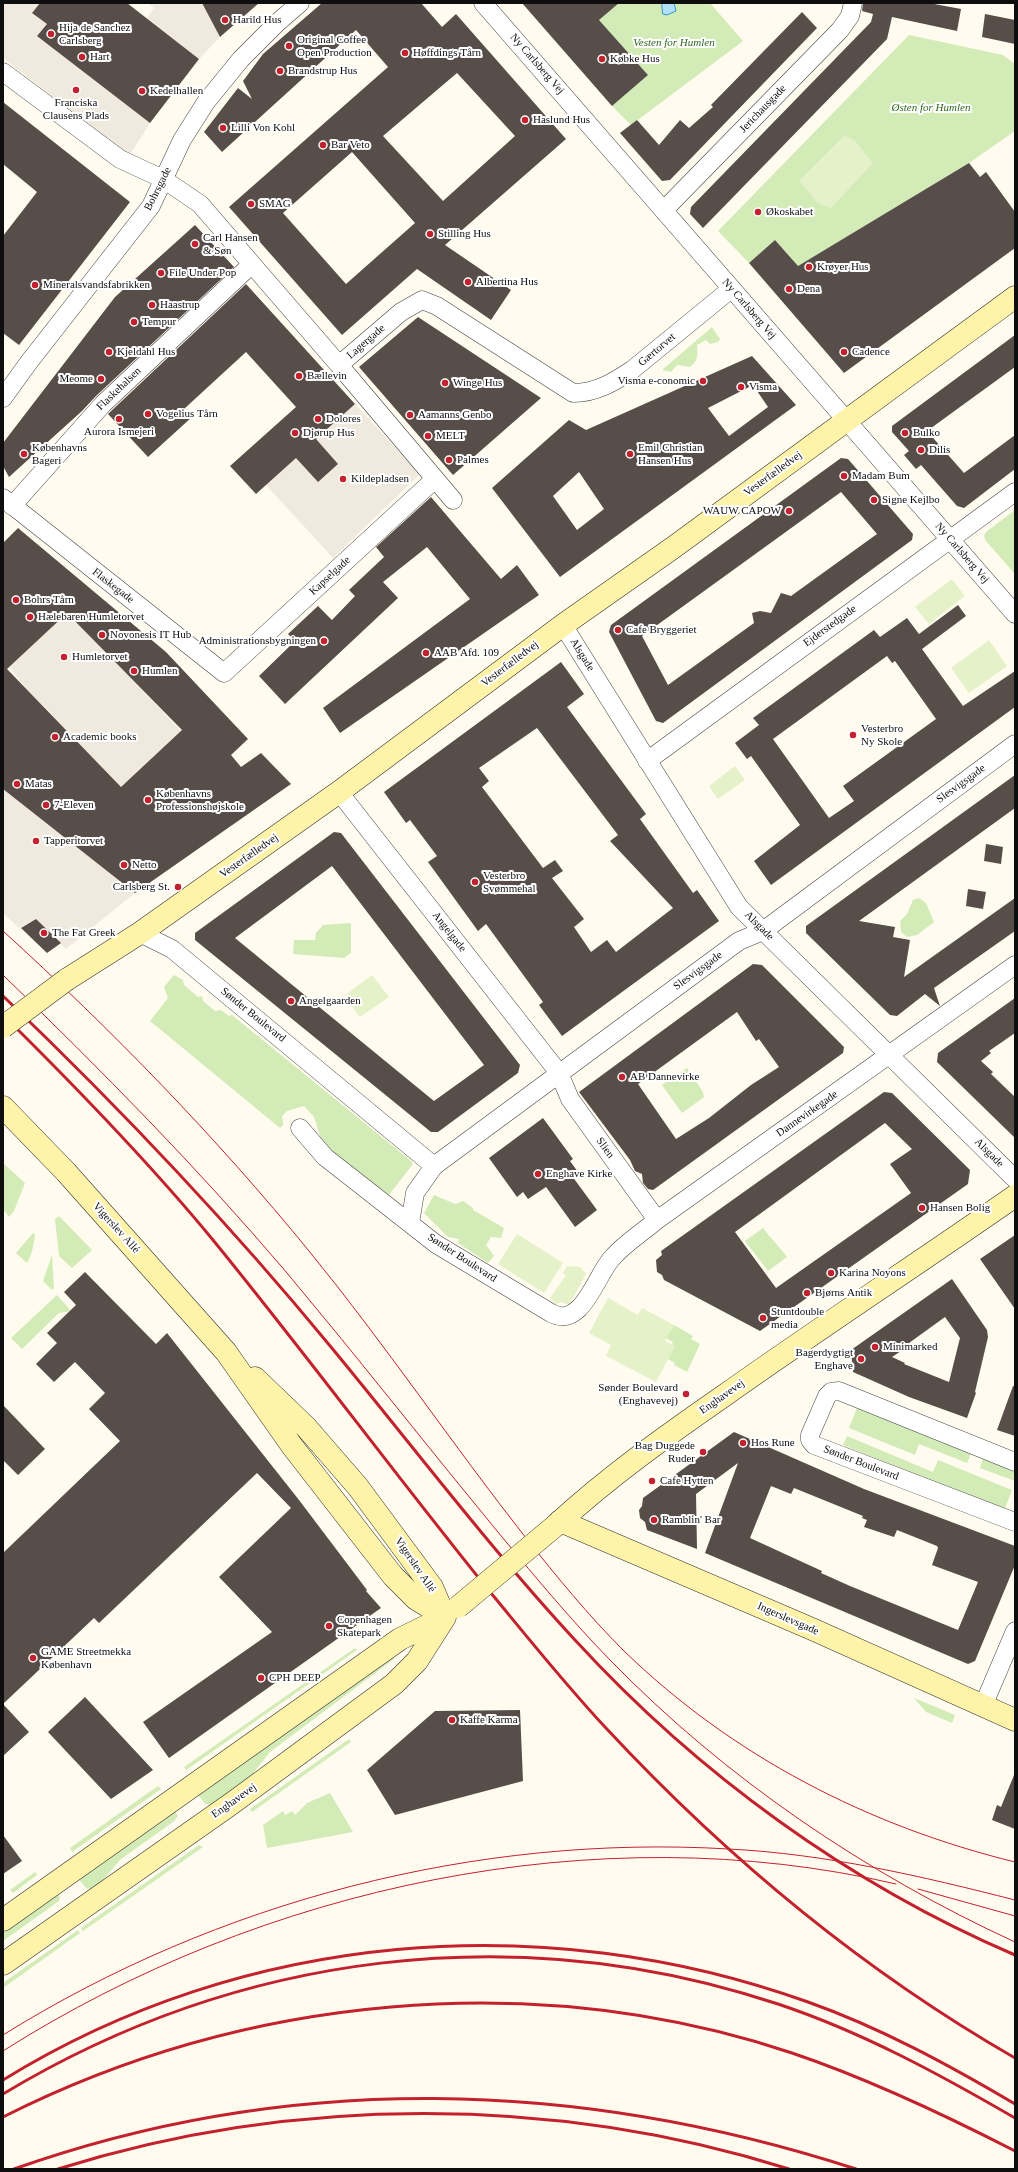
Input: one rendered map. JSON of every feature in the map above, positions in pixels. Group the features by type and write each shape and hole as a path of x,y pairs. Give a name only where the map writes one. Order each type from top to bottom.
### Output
{"street":[{"name":"Bohrsgade","path":"3,398 29,362 151,206 182,140 206,102 240,59 300,3"},
{"name":"Ny Carlsberg Vej","path":"483,3 1015,614"},
{"name":"Jerichausgade","path":"664,210 840,30 850,16 853,3"},
{"path":"3,72 120,159 163,178"},
{"name":"Lagergade","path":"163,178 200,204 339,365 401,312 422,300 437,306 573,393"},
{"name":"Flaskehalsen","path":"8,502 103,404 252,264"},
{"name":"Gærtorvet","path":"573,393 592,391 617,380 632,370 731,289"},
{"name":"Vesterfælledvej","path":"3,1027 66,980 140,934 340,792 563,625 674,547 1015,297"},
{"path":"339,365 453,500"},
{"name":"Kapselgade","path":"224,673 435,479"},
{"name":"Ejderstedgade","path":"647,761 949,538 1015,492"},
{"name":"Flaskegade","path":"8,502 224,673"},
{"name":"Alsgade","path":"563,625 739,907 1015,1179"},
{"name":"Slesvigsgade","path":"410,1222 415,1193 434,1166 739,940 763,930 1015,744"},
{"name":"Angelgade","path":"340,792 559,1073"},
{"name":"Sønder Boulevard","path":"140,934 172,949 434,1166"},
{"name":"Dannevirkegade","path":"604,1268 612,1257 657,1220 1015,965"},
{"name":"Slien","path":"559,1073 570,1099 657,1220"},
{"name":"Vigerslev Allé","path":"3,1107 66,1172 226,1352 292,1446 393,1576 416,1599 451,1612"},
{"name":"Sønder Boulevard","path":"300,1128 325,1157 394,1212 410,1222 436,1244 558,1317 575,1313 582,1306 604,1268"},
{"name":"Enghavevej","path":"3,1920 394,1644 451,1612 558,1523 594,1490 777,1358 1015,1196"},
{"name":"Sønder Boulevard","path":"1015,1462 839,1391 831,1392 827,1396 810,1435 810,1440 814,1445 1015,1522"},
{"name":"Ingerslevsgade","path":"558,1523 812,1629 1015,1720"},
{"name":"Enghavevej","path":"3,1964 231,1804 388,1688 417,1661 451,1612"},
{"path":"983,1706 1015,1631"}],"green space":[{"name":"Vesten for Humlen","path":"619,3 710,3 743,41 631,125 612,106 648,75 599,20"},
{"name":"Østen for Humlen","path":"909,35 1003,55 1015,64 1015,131 969,163 798,266 775,240 749,263 718,231"},
{"path":"845,135 855,141 873,163 831,208 818,203 799,181"},
{"path":"712,327 720,339 718,342 710,344 706,340 697,345 697,358 693,365 690,367 677,365 671,372 662,370"},
{"path":"1015,510 1015,574 986,541 984,536 986,532"},
{"path":"952,579 965,596 929,624 915,607"},
{"path":"989,640 1007,666 969,693 951,668"},
{"path":"735,766 745,780 718,799 709,786"},
{"path":"919,898 926,903 934,922 917,935 907,937 901,932 900,921 907,914 913,900"},
{"path":"351,923 351,953 344,958 293,954 294,940 315,940 316,933 323,925"},
{"path":"174,975 183,980 184,985 198,997 202,996 203,1001 215,1011 221,1010 229,1016 232,1015 411,1161 413,1164 385,1200 326,1154 314,1117 304,1106 287,1111 282,1116 283,1125 280,1128 150,1021 168,998 164,987"},
{"path":"372,975 389,997 360,1017 344,996"},
{"path":"687,1068 703,1092 704,1097 682,1113 662,1085"},
{"path":"3,1163 25,1183 14,1211 9,1217 3,1209"},
{"path":"434,1195 455,1204 463,1201 473,1208 473,1210 504,1228 501,1238 491,1237 486,1245 494,1256 488,1263 458,1243 459,1239 448,1237 424,1213"},
{"path":"59,1216 92,1250 72,1268 59,1256 55,1219"},
{"path":"763,1228 787,1257 768,1271 745,1241"},
{"path":"33,1233 35,1234 33,1245 27,1263 16,1253"},
{"path":"517,1234 563,1263 544,1293 498,1264"},
{"path":"52,1255 54,1288 52,1290 43,1281"},
{"path":"567,1266 580,1267 586,1274 569,1305 561,1302 556,1304 550,1298 566,1275 563,1273"},
{"path":"57,1295 71,1311 59,1313 22,1349 11,1338"},
{"path":"608,1298 638,1315 642,1308 674,1325 665,1341 675,1346 656,1382 606,1356 611,1345 589,1333"},
{"path":"674,1325 693,1336 691,1339 700,1344 687,1372 674,1365 675,1363 668,1359 675,1346 672,1344 673,1342 666,1338"},
{"path":"857,1408 971,1453 967,1463 919,1444 915,1455 849,1428"},
{"path":"847,1436 933,1472 938,1460 1012,1490 1004,1511 843,1445"},
{"path":"983,1458 1015,1470 1015,1481 980,1468"},
{"path":"355,1648 357,1650 186,1770 184,1767"},
{"path":"391,1656 394,1659 270,1752 250,1777 211,1805 205,1804 197,1793"},
{"path":"914,1698 955,1715 952,1723 926,1712"},
{"path":"349,1739 351,1742 252,1812 250,1809"},
{"path":"158,1786 161,1789 72,1852 70,1848"},
{"path":"330,1793 353,1832 267,1848 263,1825 283,1811 285,1815 292,1811 295,1815 307,1803"},
{"path":"174,1809 178,1816 173,1822 121,1859 97,1887 92,1890 86,1888 78,1878"},
{"path":"199,1845 203,1847 83,1931 81,1928"},
{"path":"35,1872 37,1875 13,1893 10,1890"},
{"path":"57,1892 60,1897 59,1901 3,1941 3,1930"},
{"path":"78,1930 80,1933 3,1988 3,1983"}],"shaded area":[{"name":"Franciska Clausens Plads","path":"3,3 40,3 32,13 47,24 37,36 150,123 129,156 3,58"},
{"path":"148,3 202,3 220,37 199,59 147,18 154,8"},
{"name":"Kildepladsen","path":"355,404 420,474 333,558 266,485"},
{"name":"Humletorvet","path":"3,544 181,731 121,787 26,688 9,667 53,626"},
{"name":"Tapperitorvet","path":"3,789 135,893 66,949 36,919 19,928 3,913"}],"water":[{"path":"662,3 674,3 676,11 667,15 663,14"}],"building":[{"name":"Kedelhallen","path":"40,3 127,3 199,59 150,123 37,36 47,24 32,13"},
{"name":"Harild Hus","path":"202,3 259,3 220,37"},
{"path":"322,3 421,3 442,27 456,14 566,139 445,245 511,290 491,320 417,269 342,335 229,207 388,67 356,30 222,152 204,132 238,88 252,99 243,81 263,54","holes":["457,73 515,136 443,201 383,136","352,152 415,223 346,284 283,213"]},
{"name":"Købke Hus","path":"522,3 619,3 599,20 648,75 612,106"},
{"path":"863,3 929,3 961,9 957,31 892,17 887,39 703,228 690,214 691,207 871,22 873,14 862,11"},
{"path":"802,12 817,28 670,180 662,181 620,133 637,120 659,145 680,120 689,128 713,107 711,105"},
{"path":"985,14 1015,20 1015,44 982,37"},
{"name":"Mineralsvandsfabrikken","path":"3,102 130,202 19,345 3,333 3,236 37,192 3,164"},
{"name":"Krøyer Hus","path":"969,163 980,177 986,172 1015,212 1015,248 844,373 749,263 775,240 798,266"},
{"name":"Kjeldahl Hus","path":"195,225 234,267 96,396 82,411 9,477 3,466 3,443 115,297"},
{"path":"246,284 355,404 316,439 338,464 318,482 296,458 256,494 230,466 296,407 246,352 184,409 192,417 148,457 108,414"},
{"name":"Winge Hus","path":"418,317 541,398 453,475 359,367"},
{"path":"1015,335 1015,367 927,431 964,473 1015,435 1015,469 964,508 957,506 921,465 916,469 904,455 909,451 892,432 892,426"},
{"name":"Emil Christian Hansen Hus","path":"752,356 796,405 560,577 492,488 569,420 586,430","holes":["753,385 768,407 729,436 708,408","579,472 604,509 577,530 553,496"]},
{"path":"841,458 848,459 913,534 912,540 663,723 656,721 609,632 611,625","holes":["841,492 877,534 791,596 781,593 771,613 760,611 752,613 754,623 668,685 642,636"]},
{"name":"AAB Afd. 109","path":"431,497 501,579 517,565 539,595 340,733 323,708 470,599 427,547 383,582 398,598 285,704 259,676 295,641 288,634 318,606 332,620 355,596 349,590 384,557 376,547"},
{"path":"18,528 166,652 248,739 231,755 241,767 261,753 291,784 135,893 3,789 3,543","holes":["67,613 182,730 121,787 7,669"]},
{"path":"958,605 966,616 922,649 963,706 1015,671 1015,707 771,885 754,861 800,825 751,756 747,759 735,743 759,725 753,718 874,630 880,637 907,618 919,634","holes":["887,656 892,663 895,661 936,719 843,786 854,801 829,818 773,739"]},
{"path":"561,662 584,694 567,707 646,814 640,819 693,893 697,890 719,921 562,1036 539,1005 543,1002 486,924 478,931 428,862 437,856 410,820 406,823 384,792","holes":["537,728 618,835 610,841 673,908 616,952 607,940 591,952 574,927 584,919 552,878 563,871 555,860 543,868 482,787 489,781 479,768"]},
{"path":"1015,775 1015,808 859,921 895,927 893,937 910,940 904,977 1015,898 1015,931 934,988 940,1006 925,994 897,1016 890,1015 806,933 806,926"},
{"name":"Angelgaarden","path":"334,832 341,833 520,1065 518,1073 438,1132 431,1132 195,940 195,933","holes":["332,866 484,1065 434,1101 235,938"]},
{"path":"986,844 1003,847 1001,864 984,861"},
{"path":"968,889 986,892 983,909 966,906"},
{"path":"36,919 61,943 47,953 21,928"},
{"name":"AB Dannevirke","path":"753,964 762,965 844,1047 843,1053 653,1190 648,1189 643,1183 642,1174 635,1171 630,1160 579,1092","holes":["737,1012 756,1041 759,1039 779,1067 751,1085 709,1118 676,1139 638,1084"]},
{"path":"1015,998 1015,1033 989,1051 991,1053 981,1061 993,1072 991,1074 1015,1097 1015,1138 937,1062 938,1053"},
{"path":"884,1092 892,1093 970,1170 968,1184 760,1331 664,1280 662,1275 657,1272 656,1260 662,1255 661,1251","holes":["885,1123 912,1149 890,1164 911,1193 776,1288 735,1232"]},
{"name":"Enghave Kirke","path":"543,1118 573,1159 570,1161 578,1172 572,1176 597,1210 575,1227 546,1187 528,1199 523,1192 517,1197 489,1158"},
{"path":"1015,1235 1015,1309 980,1259"},
{"path":"85,1272 156,1344 167,1333 299,1500 367,1590 366,1591 381,1608 169,1758 143,1722 272,1632 219,1577 291,1508 257,1473 99,1623 94,1618 3,1704 3,1553 120,1441 89,1409 105,1393 75,1362 54,1382 36,1364 57,1343 47,1333 76,1305 64,1292"},
{"path":"952,1279 987,1330 988,1337 976,1393 967,1418 909,1397 853,1372 851,1350","holes":["945,1317 960,1338 949,1382 904,1364 905,1363 892,1357 910,1345 909,1343"]},
{"path":"1013,1386 1015,1386 1015,1436 997,1430"},
{"path":"3,1405 45,1449 18,1475 3,1460"},
{"path":"734,1432 864,1489 1015,1546 1015,1565 975,1661 968,1664 705,1553 738,1463 696,1494 697,1549 647,1530 645,1522 640,1518 639,1510 642,1506 643,1498","holes":["771,1486 791,1494 794,1488 863,1516 862,1518 867,1520 864,1527 894,1537 897,1530 937,1546 938,1548 932,1565 978,1582 958,1630 850,1586 821,1573 822,1571 750,1538"]},
{"path":"85,1697 153,1770 111,1799 48,1732"},
{"path":"3,1704 29,1732 3,1756"},
{"path":"520,1710 523,1781 395,1815 367,1770 435,1711"},
{"path":"1014,1775 1015,1829 992,1820 997,1805 1001,1807"},
{"path":"3,1835 22,1861 3,1874"}],"tram line":[{"path":"3,931 44,968 162,1085 274,1209 365,1322 526,1538 573,1596 623,1650 665,1688 710,1723 756,1754 805,1782 855,1807 907,1829 960,1847 1015,1862"},
{"path":"3,975 77,1047 149,1121 253,1234 287,1273 475,1504 568,1615 610,1660 654,1703 749,1783 851,1854 959,1915 1015,1942"},
{"path":"3,2035 86,1988 172,1947 260,1913 352,1886 445,1866 539,1853 634,1847 729,1849 765,1852 873,1867 1015,1900"},
{"path":"3,2051 103,1994 209,1946 320,1908 434,1880 550,1863 666,1858 782,1864 896,1884"},
{"path":"918,1889 1015,1916"}],"railway":[{"path":"3,996 131,1123 253,1255 331,1347 512,1569 575,1640 622,1689 672,1735 724,1779 778,1821 893,1895 953,1927 1015,1955"},
{"path":"3,1015 111,1125 213,1240 486,1587 544,1658 605,1727 651,1775 698,1821 747,1865 850,1949 958,2024 1015,2058"},
{"path":"3,2080 96,2030 193,1992 294,1965 397,1950 501,1946 605,1953 707,1972 808,2002 888,2035 965,2075 1015,2104"},
{"path":"3,2094 93,2046 187,2008 283,1980 381,1963 480,1957 580,1961 679,1977 778,2004 840,2027 900,2055 1015,2118"},
{"path":"3,2117 96,2076 192,2043 291,2020 391,2007 492,2003 593,2010 694,2026 792,2053 849,2074 905,2098 1015,2151"},
{"path":"14,2169 118,2137 223,2115 329,2102 435,2098 540,2104 646,2117 751,2139 856,2169"},
{"path":"58,2169 148,2145 239,2127 331,2117 424,2114 517,2117 609,2127 700,2145 789,2169"}],"place":[{"name":"Harild Hus","path":"225,20"},
{"name":"Hija de Sanchez Carlsberg","path":"51,34"},
{"name":"Original Coffee Open Production","path":"289,46"},
{"name":"Høffdings Tårn","path":"405,53"},
{"name":"Hart","path":"82,57"},
{"name":"Købke Hus","path":"602,59"},
{"name":"Brandstrup Hus","path":"280,71"},
{"name":"Franciska Clausens Plads","path":"76,90"},
{"name":"Kedelhallen","path":"142,91"},
{"name":"Haslund Hus","path":"525,120"},
{"name":"Lilli Von Kohl","path":"223,128"},
{"name":"Bar Veto","path":"323,145"},
{"name":"SMAG","path":"251,204"},
{"name":"Økoskabet","path":"758,212"},
{"name":"Stilling Hus","path":"430,234"},
{"name":"Carl Hansen & Søn","path":"195,244"},
{"name":"Krøyer Hus","path":"809,267"},
{"name":"File Under Pop","path":"161,273"},
{"name":"Albertina Hus","path":"468,282"},
{"name":"Mineralsvandsfabrikken","path":"35,285"},
{"name":"Dena","path":"789,289"},
{"name":"Haastrup","path":"152,305"},
{"name":"Tempur","path":"134,322"},
{"name":"Kjeldahl Hus","path":"109,352"},
{"name":"Cadence","path":"844,352"},
{"name":"Bællevin","path":"299,376"},
{"name":"Meome","path":"101,379"},
{"name":"Visma e-conomic","path":"703,381"},
{"name":"Winge Hus","path":"445,383"},
{"name":"Visma","path":"741,387"},
{"name":"Vogelius Tårn","path":"148,414"},
{"name":"Aamanns Genbo","path":"410,415"},
{"name":"Aurora Ismejeri","path":"119,419"},
{"name":"Dolores","path":"318,419"},
{"name":"Djørup Hus","path":"295,433"},
{"name":"Bulko","path":"905,433"},
{"name":"MELT","path":"428,436"},
{"name":"Dilis","path":"921,450"},
{"name":"Københavns Bageri","path":"24,454"},
{"name":"Emil Christian Hansen Hus","path":"630,454"},
{"name":"Palmes","path":"449,460"},
{"name":"Madam Bum","path":"844,476"},
{"name":"Kildepladsen","path":"343,479"},
{"name":"Signe Kejlbo","path":"874,500"},
{"name":"WAUW CAPOW","path":"789,511"},
{"name":"Bohrs Tårn","path":"16,600"},
{"name":"Hælebaren Humletorvet","path":"30,617"},
{"name":"Cafe Bryggeriet","path":"618,630"},
{"name":"Novonesis IT Hub","path":"102,635"},
{"name":"Administrationsbygningen","path":"324,641"},
{"name":"AAB Afd. 109","path":"426,653"},
{"name":"Humletorvet","path":"64,657"},
{"name":"Humlen","path":"134,671"},
{"name":"Vesterbro Ny Skole","path":"853,735"},
{"name":"Academic books","path":"55,737"},
{"name":"Matas","path":"17,784"},
{"name":"Københavns Professionshøjskole","path":"148,800"},
{"name":"7-Eleven","path":"46,805"},
{"name":"Tapperitorvet","path":"36,841"},
{"name":"Netto","path":"124,865"},
{"name":"Vesterbro Svømmehal","path":"475,882"},
{"name":"Carlsberg St.","path":"178,887"},
{"name":"The Fat Greek","path":"44,933"},
{"name":"Angelgaarden","path":"291,1001"},
{"name":"AB Dannevirke","path":"622,1077"},
{"name":"Enghave Kirke","path":"538,1174"},
{"name":"Hansen Bolig","path":"922,1208"},
{"name":"Karina Noyons","path":"831,1273"},
{"name":"Bjørns Antik","path":"807,1293"},
{"name":"Stuntdouble media","path":"763,1318"},
{"name":"Minimarked","path":"875,1347"},
{"name":"Bagerdygtigt Enghave","path":"861,1359"},
{"name":"Sønder Boulevard (Enghavevej)","path":"686,1394"},
{"name":"Hos Rune","path":"743,1443"},
{"name":"Bag Duggede Ruder","path":"703,1452"},
{"name":"Cafe Hytten","path":"652,1481"},
{"name":"Ramblin' Bar","path":"654,1520"},
{"name":"Copenhagen Skatepark","path":"329,1626"},
{"name":"GAME Streetmekka København","path":"33,1658"},
{"name":"CPH DEEP","path":"261,1678"},
{"name":"Kaffe Karma","path":"452,1720"}]}
